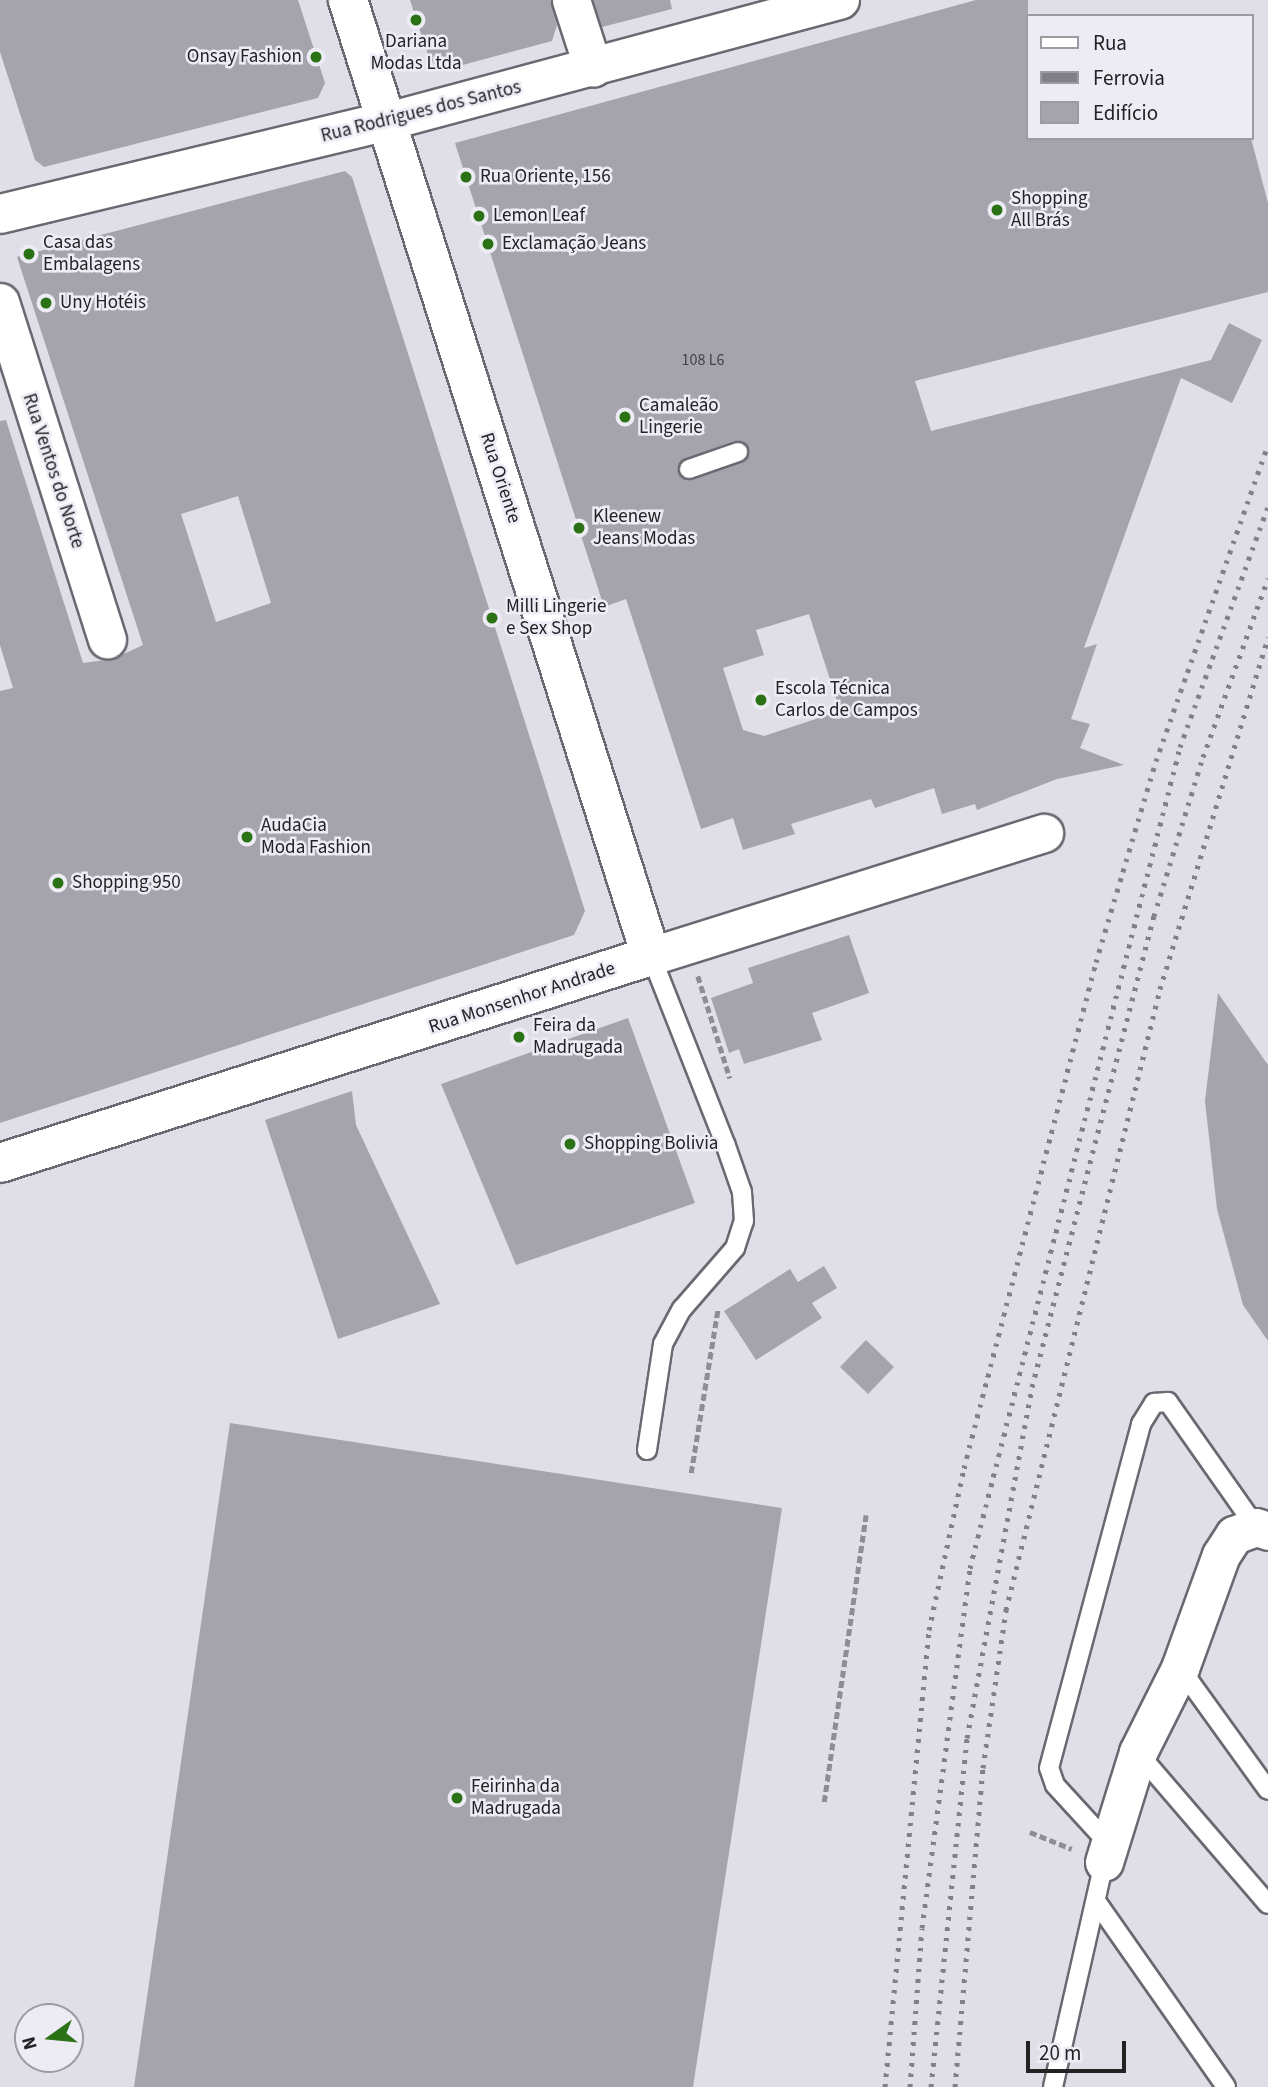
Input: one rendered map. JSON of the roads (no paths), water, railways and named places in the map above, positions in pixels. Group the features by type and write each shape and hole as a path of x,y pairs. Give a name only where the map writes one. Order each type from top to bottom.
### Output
{"main road":[{"name":"Rua Oriente","path":"348,0 651,956"},
{"name":"Rua Rodrigues dos Santos","path":"3,204 387,121"},
{"name":"Rua Monsenhor Andrade","path":"0,1163 651,956"}],"street":[{"path":"571,0 593,68"},
{"name":"Rua Rodrigues dos Santos","path":"387,121 840,0"},
{"name":"Rua Ventos do Norte","path":"0,302 13,387 107,639"},
{"name":"Rua Monsenhor Andrade","path":"651,956 1044,833"},
{"path":"1107,1853 1138,1752 1180,1668 1221,1555 1234,1535 1262,1529"}],"lane":[{"path":"689,469 738,453"},
{"path":"647,1450 663,1345 681,1309 735,1248 744,1221 742,1192 726,1146 651,956"},
{"path":"1053,2087 1098,1904 1107,1853 1055,1785 1049,1768 1141,1424 1154,1403 1168,1402 1262,1529"},
{"path":"1180,1668 1268,1790"},
{"path":"1138,1752 1268,1904"},
{"path":"1098,1904 1226,2087"}],"railway":[{"path":"885,2087 929,1630 964,1468 1096,962 1156,761 1268,444"},
{"path":"910,2087 922,1928 970,1568 1180,747 1268,507"},
{"path":"931,2087 967,1738 1032,1387 1154,916 1203,757 1268,578"},
{"path":"955,2087 983,1768 1006,1610 1160,989 1268,637"}],"place":[{"name":"Dariana Modas Ltda","path":"416,20"},
{"name":"Onsay Fashion","path":"316,57"},
{"name":"Rua Oriente, 156","path":"466,177"},
{"name":"Shopping All Brás","path":"997,210"},
{"name":"Lemon Leaf","path":"479,216"},
{"name":"Exclamação Jeans","path":"488,244"},
{"name":"Casa das Embalagens","path":"29,254"},
{"name":"Uny Hotéis","path":"46,303"},
{"name":"Camaleão Lingerie","path":"625,417"},
{"name":"Kleenew Jeans Modas","path":"579,528"},
{"name":"Milli Lingerie e Sex Shop","path":"492,618"},
{"name":"Escola Técnica Carlos de Campos","path":"761,700"},
{"name":"AudaCia Moda Fashion","path":"247,837"},
{"name":"Shopping 950","path":"58,883"},
{"name":"Feira da Madrugada","path":"519,1037"},
{"name":"Shopping Bolivia","path":"570,1144"},
{"name":"Feirinha da Madrugada","path":"457,1798"}]}
